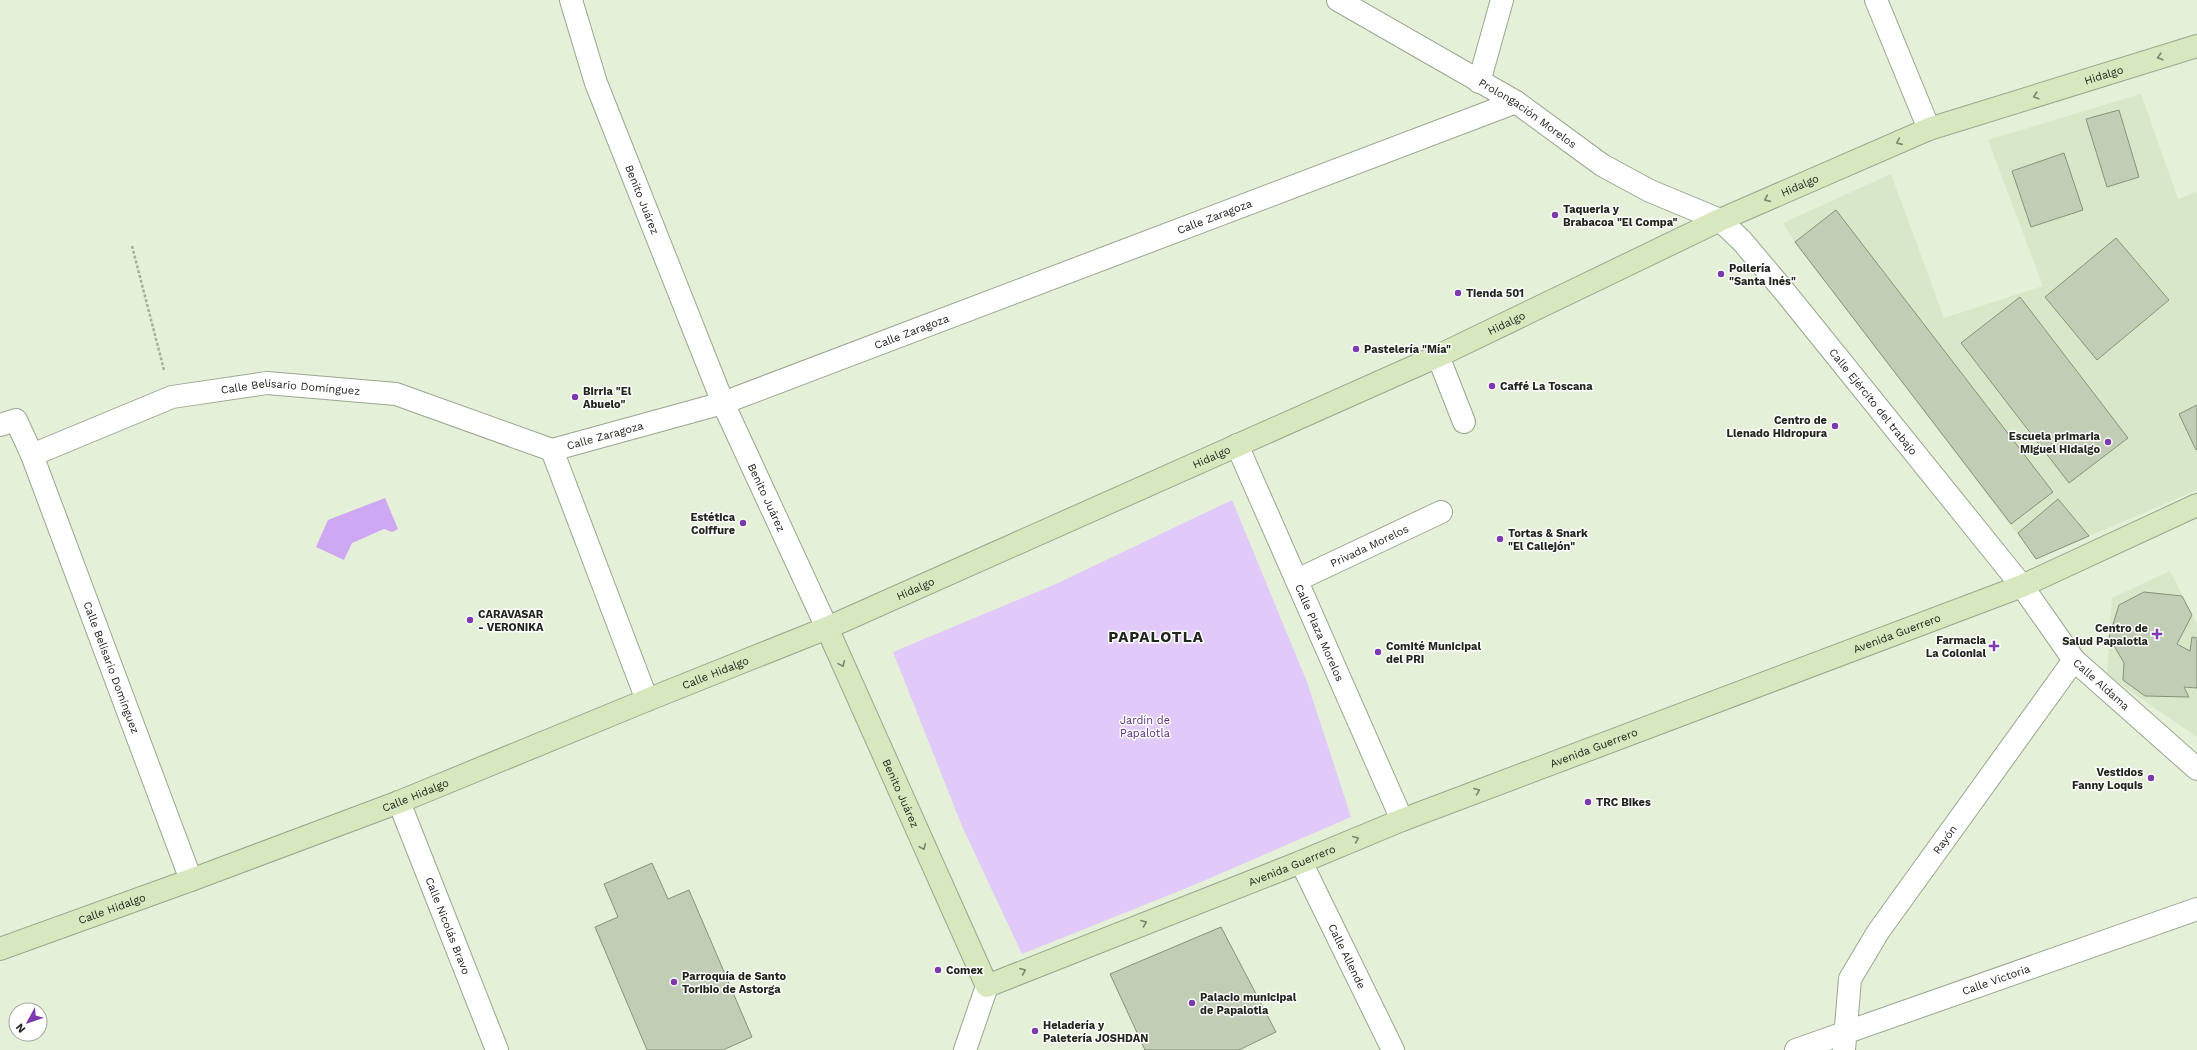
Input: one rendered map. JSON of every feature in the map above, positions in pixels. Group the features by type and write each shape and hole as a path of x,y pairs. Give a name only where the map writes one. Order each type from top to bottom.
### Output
{"main road":[{"name":"Hidalgo","path":"827,628 1035,537 1438,356 1720,220 1929,129 2197,46"},
{"name":"Avenida Guerrero","path":"987,986 1301,862 1402,820 2022,586 2197,505"},
{"name":"Calle Hidalgo","path":"0,949 191,880 399,802 827,628"},
{"name":"Benito Juárez","path":"827,628 987,986"}],"street":[{"name":"Benito Juárez","path":"571,0 596,83 722,403 827,628"},
{"name":"Prolongación Morelos","path":"1338,0 1516,102 1602,165 1650,191 1720,220"},
{"path":"1479,82 1502,0"},
{"path":"1876,0 1929,129"},
{"name":"Calle Zaragoza","path":"647,700 552,450 722,403 1516,102"},
{"name":"Calle Ejército del trabajo","path":"1720,220 1742,241 1785,292 2022,586"},
{"path":"1438,356 1464,422"},
{"name":"Calle Belisario Domínguez","path":"32,455 172,397 267,383 396,394 552,450"},
{"name":"Calle Belisario Domínguez","path":"0,426 16,420 32,455 191,880"},
{"name":"Calle Plaza Morelos","path":"1237,445 1402,820"},
{"name":"Privada Morelos","path":"1297,580 1442,512"},
{"name":"Calle Aldama","path":"2022,586 2074,660 2197,769"},
{"name":"Rayón","path":"1844,1041 1850,979 1878,932 2074,660"},
{"name":"Calle Nicolás Bravo","path":"399,802 497,1050"},
{"name":"Calle Allende","path":"1301,862 1393,1050"},
{"name":"Calle Victoria","path":"1796,1050 1844,1041 2197,909"},
{"path":"965,1050 987,986"}],"path":[{"path":"132,246 172,397"}],"shaded area":[{"path":"2141,94 2178,199 2197,192 2197,490 2036,559 1795,242 1783,223 1891,174 1944,318 2043,286 1988,140"},
{"path":"385,498 398,529 392,532 384,529 352,543 344,560 316,547 328,520"},
{"path":"2170,571 2197,625 2197,737 2107,675 2112,598"}],"green space":[{"name":"Jardín de Papalotla","path":"1232,500 1307,682 1351,817 1194,885 1022,954 962,826 893,652 1056,584"}],"building":[{"path":"2119,110 2139,177 2107,187 2086,119"},
{"path":"2064,153 2083,210 2031,227 2012,171"},
{"path":"1836,210 2053,492 2011,524 1795,242"},
{"path":"2116,238 2169,300 2097,360 2045,297"},
{"path":"2020,297 2128,438 2069,483 1961,343"},
{"path":"2197,405 2197,449 2196,450 2179,414"},
{"path":"2058,499 2089,536 2036,559 2018,533"},
{"path":"2144,592 2182,596 2192,615 2177,644 2190,651 2192,637 2197,638 2197,688 2184,687 2189,697 2145,696 2123,680 2124,663 2109,637 2119,605"},
{"name":"Parroquía de Santo Toribio de Astorga","path":"652,863 668,899 689,890 752,1037 723,1050 647,1050 595,927 618,917 604,884"},
{"name":"Palacio municipal de Papalotla","path":"1221,927 1276,1032 1239,1050 1145,1050 1110,974"}],"place":[{"name":"Taqueria y Brabacoa \"El Compa\"","path":"1555,215"},
{"name":"Pollería \"Santa Inés\"","path":"1721,274"},
{"name":"Tienda 501","path":"1458,293"},
{"name":"Pastelería \"Mía\"","path":"1356,349"},
{"name":"Caffé La Toscana","path":"1492,386"},
{"name":"Birria \"El Abuelo\"","path":"575,397"},
{"name":"Centro de Llenado Hidropura","path":"1835,426"},
{"name":"Escuela primaria Miguel Hidalgo","path":"2108,442"},
{"name":"Estética Coiffure","path":"743,523"},
{"name":"Tortas & Snark \"El Callejón\"","path":"1500,539"},
{"name":"CARAVASAR - VERONIKA","path":"470,620"},
{"name":"Centro de Salud Papalotla","path":"2157,634"},
{"name":"Farmacia La Colonial","path":"1994,646"},
{"name":"Comité Municipal del PRI","path":"1378,652"},
{"name":"Vestidos Fanny Loquis","path":"2151,778"},
{"name":"TRC Bikes","path":"1588,802"},
{"name":"Comex","path":"938,970"},
{"name":"Parroquía de Santo Toribio de Astorga","path":"674,982"},
{"name":"Palacio municipal de Papalotla","path":"1192,1003"},
{"name":"Heladería y Paletería JOSHDAN","path":"1035,1031"}],"district":[{"name":"PAPALOTLA","path":"1156,637"}]}
